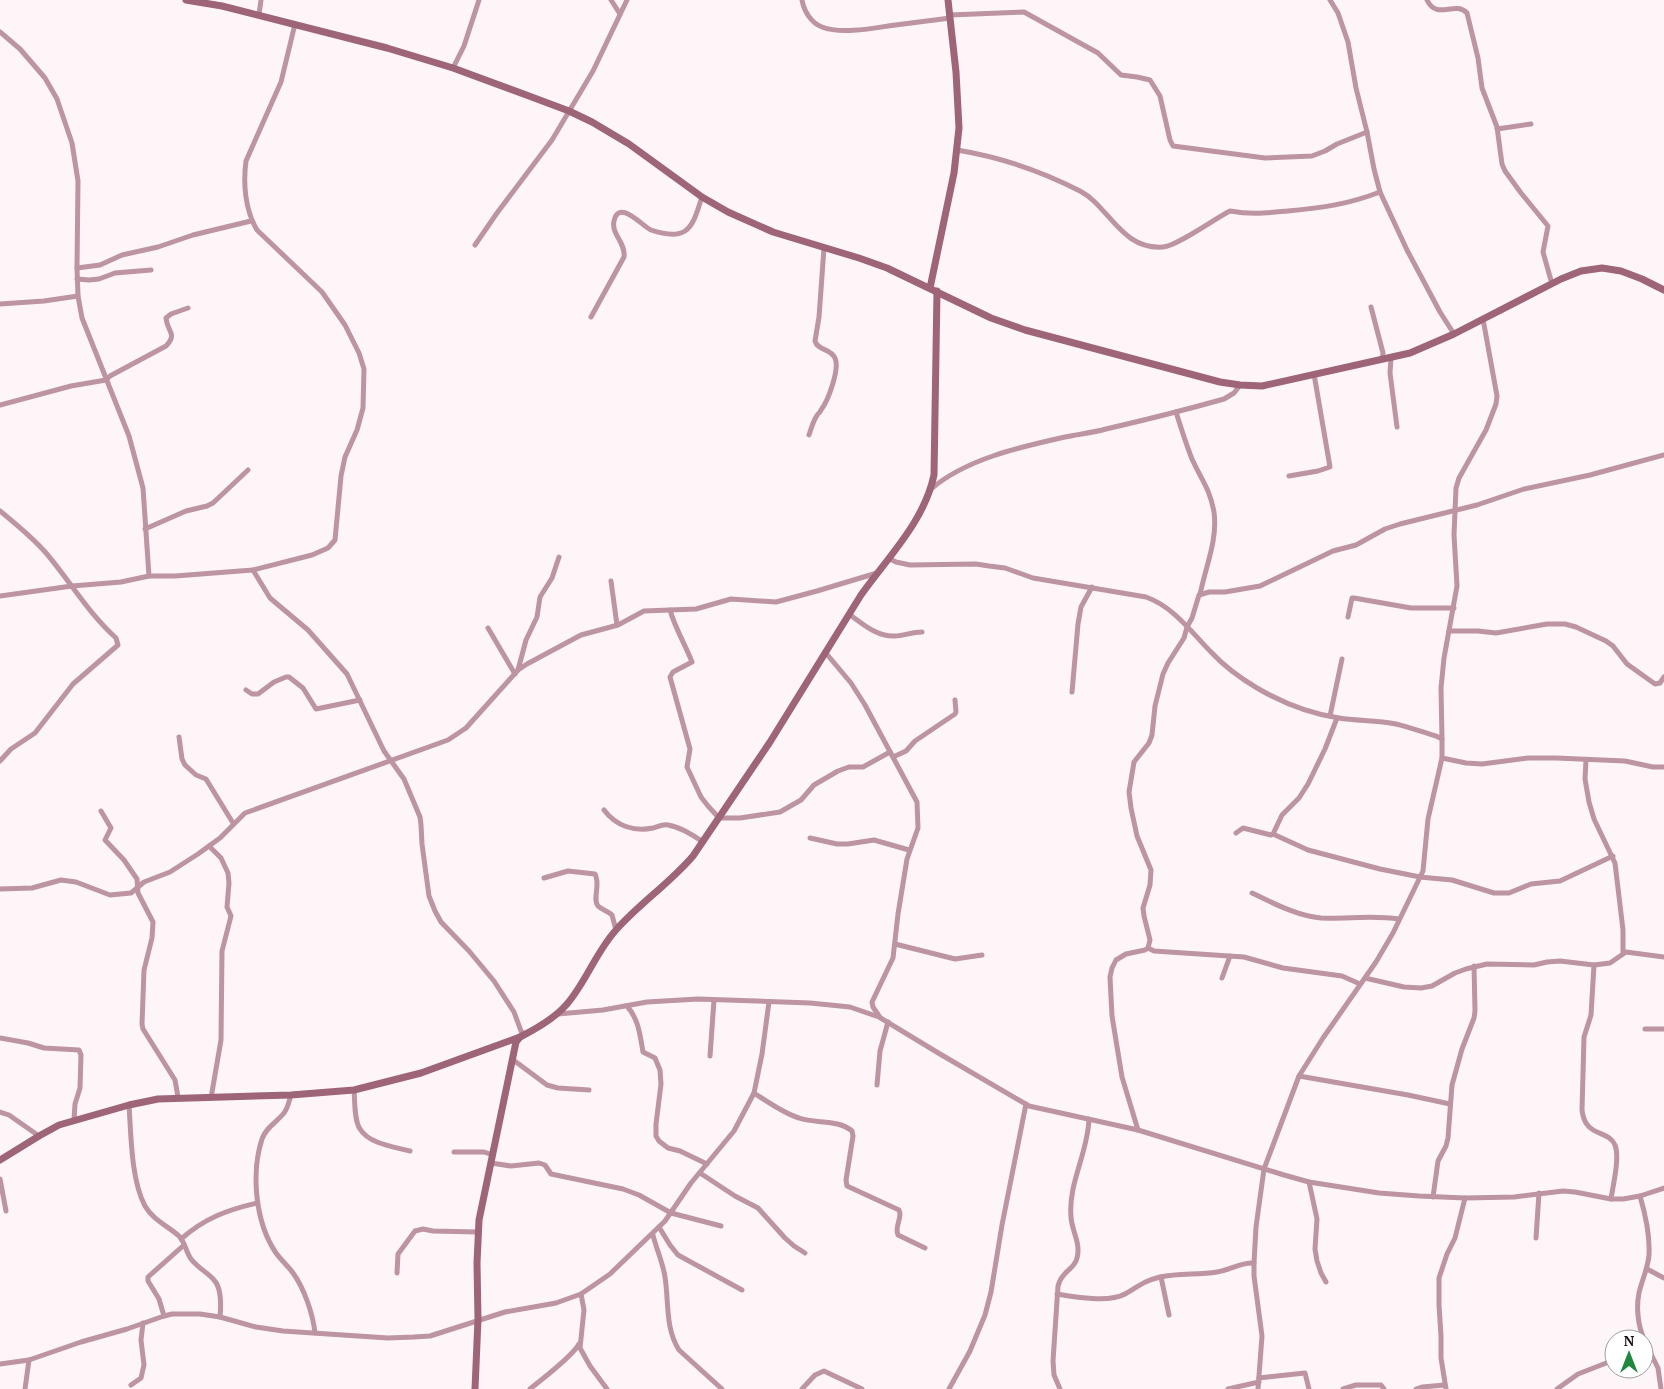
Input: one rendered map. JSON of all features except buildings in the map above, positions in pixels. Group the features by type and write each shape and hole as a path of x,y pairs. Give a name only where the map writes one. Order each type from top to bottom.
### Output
{"main road":[{"path":"186,0 259,15 387,48 453,68 569,111 592,122 629,144 702,197 728,212 773,232 887,268 991,318 1025,330 1220,382 1262,386 1410,354 1581,271 1602,268 1621,271 1642,278 1664,290"},
{"path":"0,1160 59,1125 158,1098 292,1096 354,1090 421,1073 523,1035 557,1014 568,1003 616,930 679,872 703,842 770,742 877,572 890,559 903,541 926,502 931,489 934,467 933,290 957,150 958,109 948,0"},
{"path":"475,1389 478,1320 478,1232 512,1059 516,1042 523,1035"}],"street":[{"path":"259,15 262,0"},
{"path":"453,68 464,46 479,0"},
{"path":"611,0 620,14"},
{"path":"475,245 552,140 593,72 627,0"},
{"path":"802,0 802,5 814,23 822,28 832,30 874,28 950,17 1024,12 1098,53 1122,76 1150,80 1160,96 1173,146 1249,157 1312,156 1368,132"},
{"path":"1330,0 1344,28 1348,42 1356,88 1368,132 1380,192 1407,250 1454,334"},
{"path":"1427,0 1435,9 1458,7 1467,13 1478,58 1482,88 1497,129 1505,171 1547,223 1548,231 1543,252 1552,284"},
{"path":"0,596 72,586 121,582 149,576 253,570 312,555 328,548 335,540 341,476 345,457 363,408 364,369 359,353 344,325 322,292 257,230 251,220 244,173 246,161 281,82 294,24"},
{"path":"1,33 20,49 45,78 57,99 72,143 78,181 78,296 82,318 106,380 122,414 143,488 149,576"},
{"path":"1497,129 1531,124"},
{"path":"957,150 986,155 1026,167 1082,192 1097,203 1124,233 1146,245 1154,247 1175,244 1230,211 1248,214 1326,208 1363,199 1380,192"},
{"path":"591,317 624,257 624,246 615,232 614,220 616,215 622,212 626,213 651,230 674,234 684,232 695,218 702,197"},
{"path":"77,268 100,265 122,255 158,248 251,220"},
{"path":"809,435 817,415 826,402 836,374 837,365 830,353 819,348 814,341 819,317 824,248"},
{"path":"77,279 89,280 115,273 151,270"},
{"path":"0,304 44,301 78,296"},
{"path":"1371,307 1382,360"},
{"path":"0,405 71,386 106,380 112,374 166,346 172,334 167,325 166,318 171,314 188,308"},
{"path":"1258,1389 1262,1336 1254,1263 1256,1227 1264,1169 1299,1076 1376,962 1420,877 1424,865 1428,819 1442,758 1441,688 1457,586 1454,511 1456,488 1459,478 1486,430 1496,404 1497,396 1483,319"},
{"path":"1391,358 1390,373 1397,427"},
{"path":"1289,476 1330,467 1314,374"},
{"path":"931,489 949,475 970,465 1013,450 1224,399 1234,393 1240,385"},
{"path":"1138,1130 1122,1076 1112,1016 1110,977 1116,960 1121,956 1142,952 1148,948 1150,940 1143,908 1150,885 1151,870 1137,836 1131,808 1130,786 1134,762 1149,743 1152,735 1155,706 1163,674 1184,638 1200,595 1212,543 1214,514 1206,484 1193,460 1176,412"},
{"path":"1200,595 1209,592 1225,592 1260,586 1333,551 1356,545 1385,530 1417,519 1454,511 1524,489 1590,475 1664,455"},
{"path":"145,529 186,511 213,503 248,470"},
{"path":"0,510 46,553 83,602 116,638 118,645 73,684 35,733 11,749 0,761"},
{"path":"516,672 526,640 537,617 540,597 552,578 559,557"},
{"path":"890,559 910,565 976,564 1005,568 1033,578 1150,598 1187,626 1212,654 1255,687 1288,703 1336,718 1394,724 1442,739"},
{"path":"253,570 270,598 308,630 347,674 390,760 404,779 420,817 429,896 434,911 441,922 470,951 494,981 514,1012 523,1035"},
{"path":"0,889 32,888 61,880 76,882 110,895 131,893 144,882 170,872 209,846 220,838 244,812 448,740 466,728 516,672 527,664 590,632 601,631 618,625 644,611 696,609 731,599 776,602 818,592 877,572"},
{"path":"611,582 618,625"},
{"path":"1072,692 1081,607 1092,587"},
{"path":"1348,617 1351,600 1354,598 1404,608 1454,608"},
{"path":"670,610 674,625 692,662 673,672 670,677 690,749 687,767 701,797 719,818 740,818 780,812 801,800 814,785 838,771 849,767 863,767 891,754 906,751 915,741 955,714 955,700"},
{"path":"849,614 877,633 885,636 922,632"},
{"path":"1449,630 1496,633 1547,624 1570,625 1606,641 1613,646 1627,664 1656,684 1660,683 1664,676"},
{"path":"488,628 516,672"},
{"path":"825,652 851,683 865,705 917,802 918,828 909,850 891,964 872,1002 879,1017"},
{"path":"1330,716 1342,658"},
{"path":"246,690 252,694 258,694 274,682 289,677 303,688 316,709 360,700"},
{"path":"1273,834 1282,815 1299,798 1308,784 1325,749 1336,718"},
{"path":"179,737 182,759 185,765 196,775 206,779 233,823"},
{"path":"1442,758 1482,764 1528,758 1625,761 1642,765 1664,766"},
{"path":"1586,760 1589,802 1594,819 1613,856 1617,874 1623,930 1623,952"},
{"path":"102,810 111,828 105,840 124,860 137,879 140,898 151,917 153,928 144,970 142,1024 143,1029 176,1080 178,1098"},
{"path":"604,810 613,820 629,828 640,830 668,825 693,835 703,842"},
{"path":"1236,833 1243,828 1273,834 1308,850 1380,869 1420,877 1452,880 1494,893 1509,893 1531,884 1560,881 1613,856"},
{"path":"810,838 837,844 874,840 909,850"},
{"path":"209,846 220,858 228,872 230,884 227,907 231,914 222,951 222,1040 211,1098"},
{"path":"544,878 568,871 595,874 598,883 596,902 598,906 612,915 616,930"},
{"path":"1252,893 1307,916 1321,918 1399,919"},
{"path":"894,944 955,959 982,955"},
{"path":"1148,948 1154,951 1244,958 1283,968 1342,976 1360,984"},
{"path":"1365,978 1404,987 1420,988 1432,986 1454,973 1487,964 1534,965 1560,961 1594,965 1610,963 1623,952 1664,957"},
{"path":"1222,978 1230,956"},
{"path":"1594,965 1591,1015 1584,1037 1582,1110 1584,1121 1588,1127 1610,1140 1615,1147 1617,1155 1611,1199"},
{"path":"1433,1197 1438,1161 1448,1138 1450,1094 1466,1035 1474,1018 1476,1002 1474,966"},
{"path":"557,1014 655,1002 714,1000 845,1006 879,1017 1026,1104 1138,1130 1309,1182 1379,1193 1465,1198 1514,1197 1549,1192 1575,1192 1611,1199 1623,1199 1640,1196 1664,1188"},
{"path":"710,1056 714,1000"},
{"path":"0,1364 29,1360 164,1316 200,1314 220,1316 268,1329 388,1338 414,1338 430,1336 505,1312 556,1303 581,1294 610,1274 653,1234 734,1131 754,1093 762,1054 769,1002"},
{"path":"627,1006 637,1020 643,1052 655,1058 660,1070 661,1084 656,1136 668,1148 680,1151 707,1164"},
{"path":"877,1085 880,1051 888,1022"},
{"path":"1645,1029 1664,1029"},
{"path":"0,1038 44,1048 79,1050 81,1055 80,1088 74,1104 74,1120"},
{"path":"512,1059 548,1085 558,1088 589,1090"},
{"path":"1299,1076 1450,1104"},
{"path":"354,1090 360,1129 368,1137 378,1142 410,1151"},
{"path":"754,1093 777,1108 798,1118 812,1122 842,1125 852,1131 853,1136 846,1180 847,1186 899,1210 901,1214 896,1231 898,1235 925,1248"},
{"path":"292,1096 283,1114 269,1127 262,1138 257,1165 257,1203 275,1252 289,1268 300,1286 312,1315 315,1333"},
{"path":"949,1389 970,1351 985,1315 991,1292 1026,1104"},
{"path":"129,1105 132,1156 144,1204 149,1213 181,1239 191,1259 214,1280 221,1304 220,1316"},
{"path":"0,1112 39,1136"},
{"path":"1060,1389 1054,1375 1053,1360 1057,1294 1063,1275 1077,1260 1077,1238 1072,1228 1070,1216 1071,1195 1086,1139 1089,1119"},
{"path":"454,1152 484,1152 492,1159 510,1166 539,1163 544,1165 551,1174 623,1189 639,1195 671,1213 721,1226"},
{"path":"700,1173 758,1208 789,1242 805,1253"},
{"path":"0,1179 6,1211"},
{"path":"1309,1182 1317,1219 1316,1255 1321,1273 1326,1282"},
{"path":"1536,1238 1539,1193"},
{"path":"1640,1196 1644,1208 1649,1247 1638,1301 1641,1329"},
{"path":"1416,1389 1422,1387 1445,1387 1440,1358 1442,1336 1439,1278 1455,1238 1465,1198"},
{"path":"181,1239 210,1218 257,1203"},
{"path":"659,1227 678,1255 742,1290"},
{"path":"397,1273 398,1254 418,1229 433,1232 478,1232"},
{"path":"653,1234 663,1268 669,1320 675,1344 679,1350 722,1389"},
{"path":"164,1316 159,1299 148,1281 148,1277 184,1245"},
{"path":"1057,1294 1115,1297 1125,1294 1141,1283 1161,1277 1219,1272 1244,1264 1254,1263"},
{"path":"1646,1269 1664,1278"},
{"path":"1161,1277 1169,1315"},
{"path":"581,1294 584,1310 580,1341 582,1353 607,1389"},
{"path":"132,1385 141,1378 144,1365 141,1340 143,1323"},
{"path":"530,1389 550,1374 575,1350 580,1341"},
{"path":"25,1389 29,1360"},
{"path":"1654,1361 1658,1368 1661,1389"},
{"path":"1557,1389 1578,1374 1604,1364"},
{"path":"802,1389 815,1375 824,1370 862,1389"},
{"path":"1228,1389 1259,1380 1305,1373 1309,1389"},
{"path":"1343,1389 1356,1386 1381,1385 1384,1389"}]}
